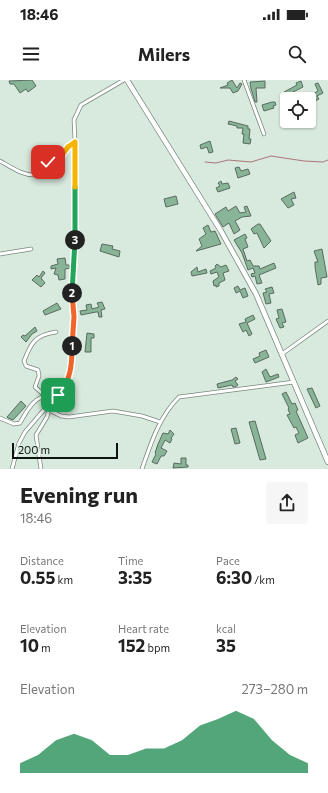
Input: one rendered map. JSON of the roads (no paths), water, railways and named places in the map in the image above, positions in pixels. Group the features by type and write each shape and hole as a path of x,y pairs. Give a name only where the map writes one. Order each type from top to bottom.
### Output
{"main road":[{"path":"125,80 221,232 256,294 328,462"}],"street":[{"path":"12,469 23,434 54,398 62,391 68,381 72,362 74,317 72,279 76,230 74,120 81,105 125,80"},
{"path":"244,80 264,134"},
{"path":"0,161 20,172 28,175 36,175 42,164 60,158 70,145 75,142"},
{"path":"0,254 31,249"},
{"path":"282,354 328,321"},
{"path":"54,398 44,395 35,387 39,376 38,370 26,366 24,361 33,341 46,333 56,332"},
{"path":"142,469 160,422 170,406 178,397 294,382"},
{"path":"0,418 14,424 20,423 26,411 44,395"},
{"path":"41,469 36,435 47,417 49,410 48,405"},
{"path":"49,410 61,416 69,417 119,411 160,422"}],"waterway":[{"path":"205,162 216,163 228,160 251,162 271,156 304,161 323,162 328,160"}]}
